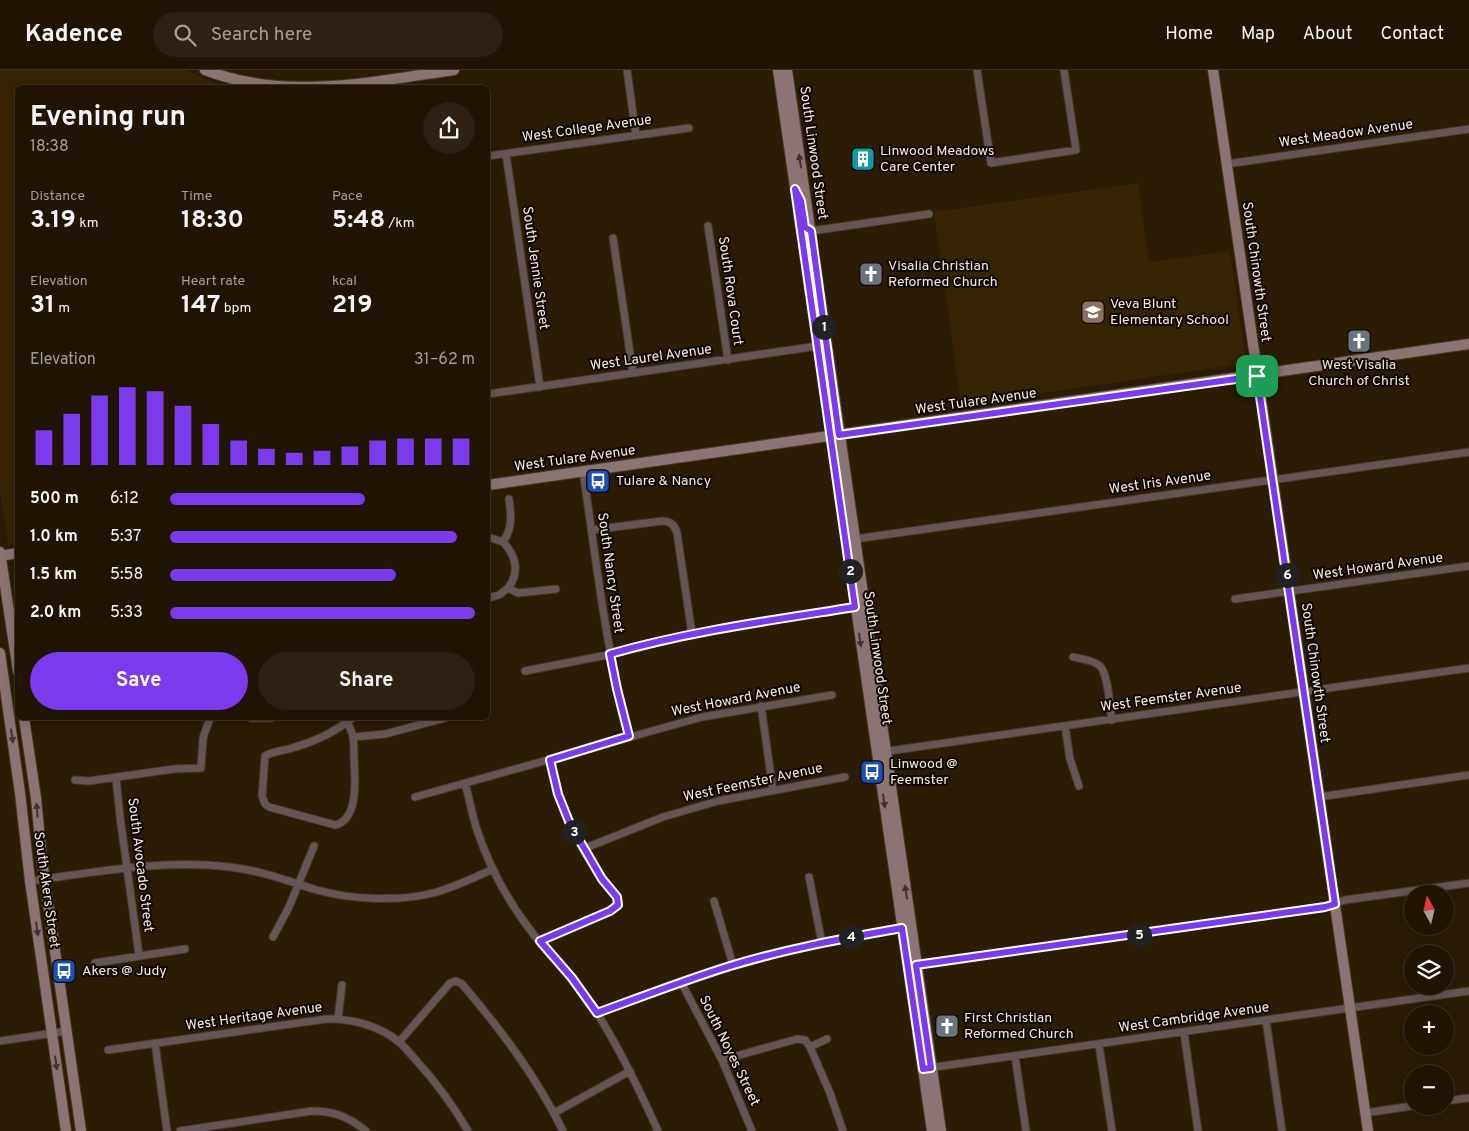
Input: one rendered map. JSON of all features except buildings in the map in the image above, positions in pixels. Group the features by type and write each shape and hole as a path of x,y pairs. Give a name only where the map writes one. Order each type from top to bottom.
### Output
{"street":[{"path":"205,70 253,84 270,85"},
{"path":"348,85 454,70"},
{"path":"627,70 636,135"},
{"name":"South Linwood Street","path":"778,70 818,346 855,540 881,752 927,1068 932,1131"},
{"name":"South Linwood Street","path":"787,70 825,334 847,550 855,607 881,752"},
{"path":"977,70 991,162 1076,150 1064,70"},
{"name":"South Chinowth Street","path":"1213,70 1368,1131"},
{"name":"West College Avenue","path":"490,156 689,128"},
{"name":"West Meadow Avenue","path":"1227,164 1469,129"},
{"name":"South Jennie Street","path":"506,154 540,387"},
{"path":"795,189 801,201 805,227 811,231 929,214"},
{"name":"South Rova Court","path":"708,226 728,360"},
{"path":"613,238 632,373"},
{"path":"818,346 822,344 825,334"},
{"name":"West Tulare Avenue","path":"490,485 1257,376 1469,344"},
{"name":"West Laurel Avenue","path":"490,394 818,346"},
{"name":"West Iris Avenue","path":"855,540 1469,452"},
{"name":"South Nancy Street","path":"583,471 610,654 629,736"},
{"path":"503,542 510,523 508,499"},
{"path":"592,530 662,520 673,524 677,533 692,634"},
{"path":"490,538 503,542 513,555 516,566 513,582 499,595 490,597"},
{"path":"847,550 851,542 855,540"},
{"path":"0,552 15,652"},
{"path":"0,556 15,554"},
{"name":"West Howard Avenue","path":"1236,599 1469,566"},
{"path":"508,588 518,594 556,589"},
{"path":"525,671 610,654 692,634 855,607"},
{"name":"South Akers Street","path":"0,653 66,1131"},
{"path":"1073,657 1100,665 1105,677 1112,720"},
{"name":"West Feemster Avenue","path":"881,752 1469,668"},
{"name":"West Howard Avenue","path":"415,797 702,717 832,695"},
{"path":"761,706 773,790"},
{"name":"South Akers Street","path":"24,720 36,798 44,879 81,1131"},
{"path":"75,780 89,782 174,769 201,768 203,738 209,720"},
{"path":"347,720 331,733 311,742 265,756 262,796 265,804 269,807 335,825 341,824 348,818 355,790 353,737 348,720"},
{"path":"353,737 385,734 438,720"},
{"path":"1065,726 1070,759 1079,786"},
{"path":"540,941 610,911 618,905 617,897 602,879 570,824 558,794 550,760"},
{"path":"1319,797 1469,775"},
{"name":"West Feemster Avenue","path":"583,849 663,817 718,801 845,777"},
{"name":"South Avocado Street","path":"116,778 139,955"},
{"path":"465,783 476,827 493,869 520,915 572,978 597,1013 630,1071 658,1131"},
{"path":"273,937 282,923 314,846"},
{"path":"30,881 162,864 229,867 269,874 340,895 373,898 406,897 435,892 466,882 493,869"},
{"path":"809,877 822,943"},
{"path":"912,966 1325,907 1345,900 1469,882"},
{"path":"714,902 733,965"},
{"path":"597,1013 733,965 822,943 907,928"},
{"path":"95,962 185,949"},
{"path":"399,1042 450,983 456,981 462,984 498,1027 531,1073 563,1131"},
{"name":"South Noyes Street","path":"681,982 722,1060 752,1131"},
{"path":"338,1019 342,985"},
{"name":"West Cambridge Avenue","path":"927,1068 1469,991"},
{"name":"West Heritage Avenue","path":"108,1050 299,1022 338,1019 358,1022 378,1030 399,1042 443,1093 468,1131"},
{"path":"1266,1020 1282,1131"},
{"path":"0,1041 67,1031"},
{"path":"1184,1033 1198,1131"},
{"path":"722,1060 797,1039 805,1040 810,1047 830,1093 843,1131"},
{"path":"810,1047 827,1039"},
{"path":"155,1043 167,1131"},
{"path":"1099,1045 1112,1131"},
{"path":"1015,1056 1026,1131"},
{"name":"South Linwood Street","path":"927,1068 941,1131"},
{"path":"554,1113 630,1071"},
{"path":"1454,1100 1469,1098"},
{"path":"1365,1113 1404,1107"},
{"path":"180,1131 312,1111 325,1111 340,1115 355,1122 366,1131"}],"shaded area":[{"path":"0,70 185,70 221,85 15,85 15,544 8,545 0,490"},
{"name":"Veva Blunt Elementary School","path":"1138,183 1149,262 1230,251 1246,361 1243,364 961,405 934,212"}],"place":[{"name":"Linwood Meadows Care Center","path":"863,159"},
{"name":"Visalia Christian Reformed Church","path":"871,274"},
{"name":"Veva Blunt Elementary School","path":"1093,312"},
{"name":"West Visalia Church of Christ","path":"1359,341"},
{"name":"Tulare & Nancy","path":"598,481"},
{"name":"Linwood @ Feemster","path":"872,772"},
{"name":"Akers @ Judy","path":"64,971"},
{"name":"First Christian Reformed Church","path":"947,1026"}],"route":[{"path":"795,189 801,201 805,227 811,231 839,435 1257,376 1335,904 1122,937 916,965 931,1068 923,1069 902,928 822,943 733,965 597,1013 572,978 540,941 610,911 618,905 617,897 602,879 570,824 558,794 550,760 629,736 610,654 727,627 855,607 795,189"}]}
